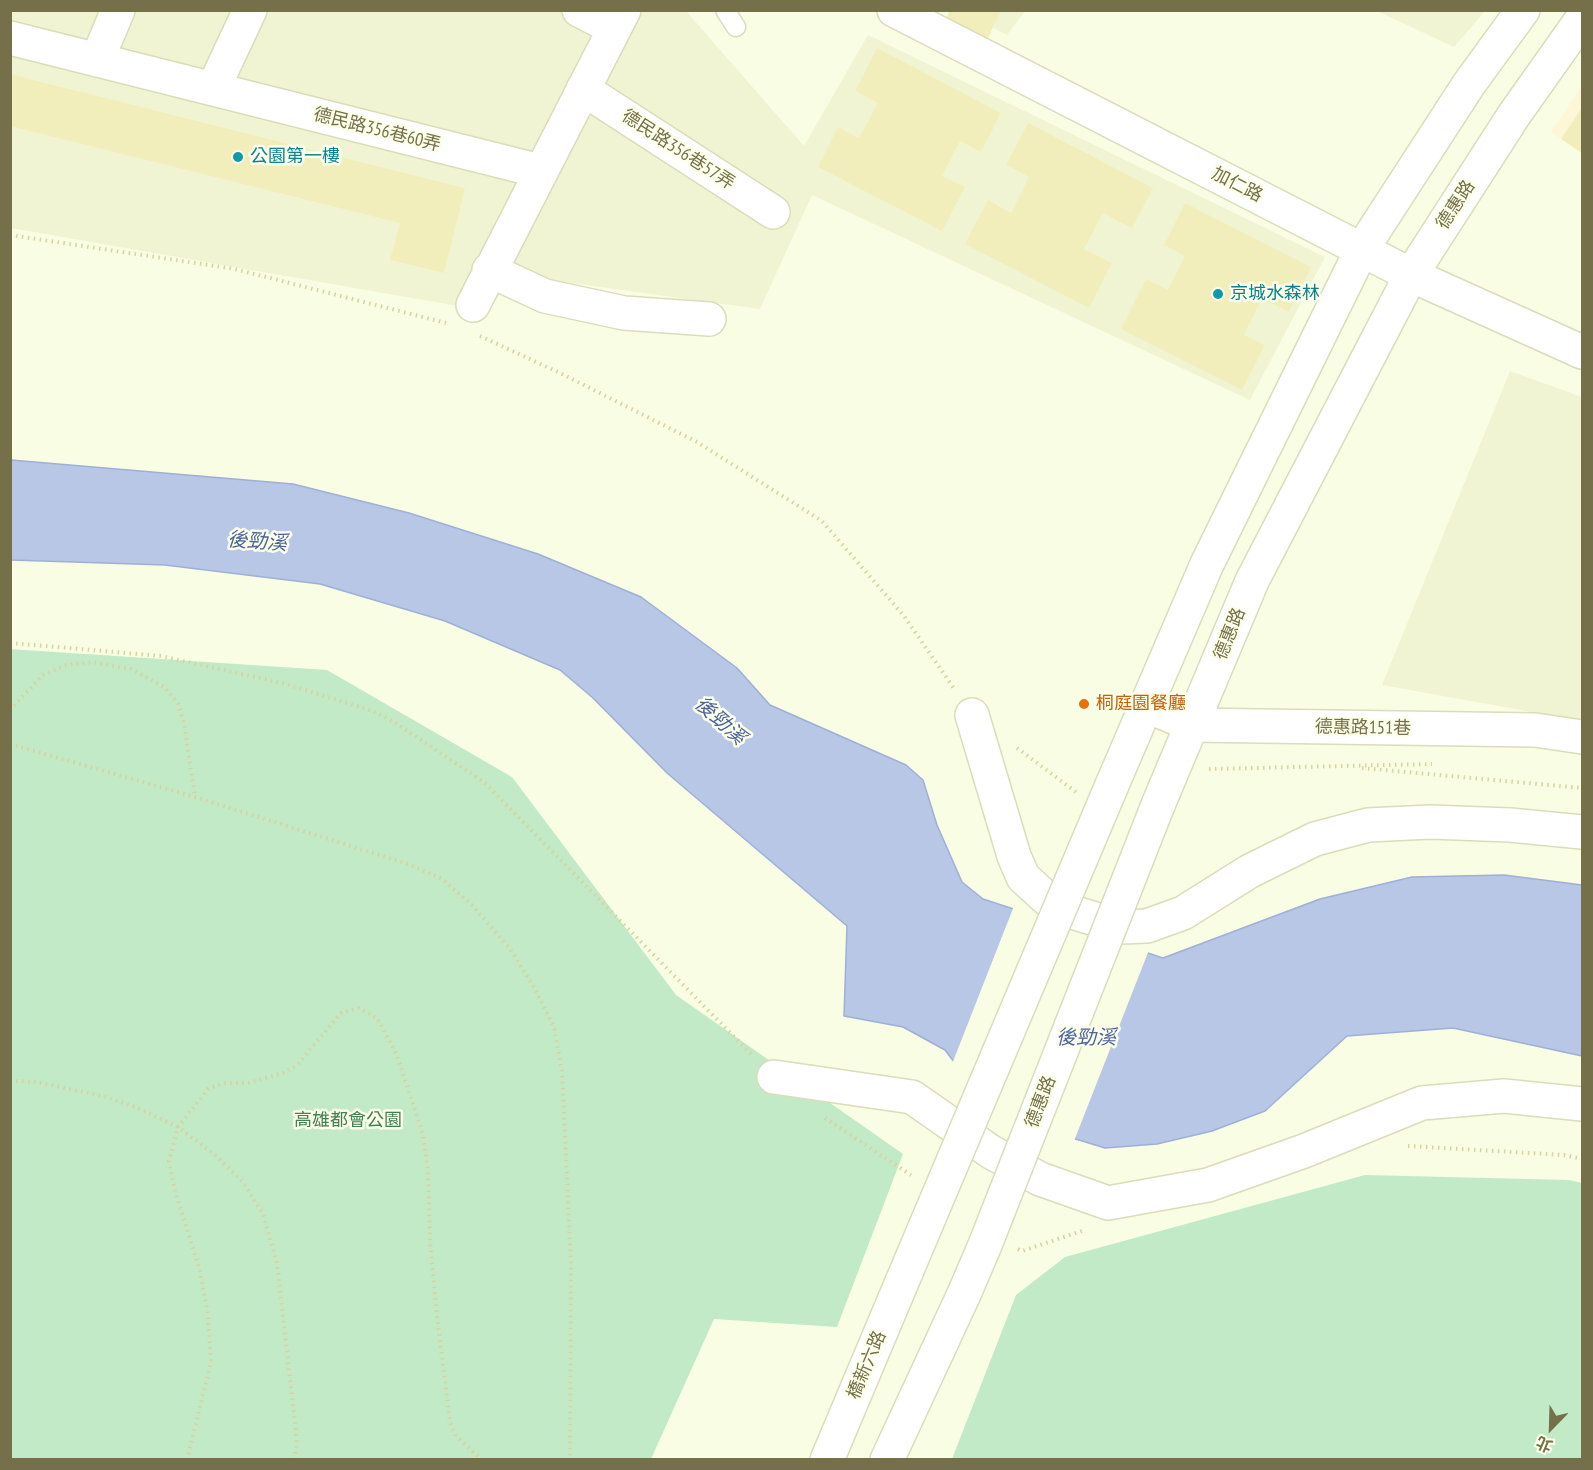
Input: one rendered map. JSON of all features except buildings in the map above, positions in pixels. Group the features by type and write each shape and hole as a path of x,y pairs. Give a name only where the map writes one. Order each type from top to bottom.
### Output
{"street":[{"path":"97,60 118,10"},
{"path":"213,89 250,10"},
{"path":"476,320 489,270 619,19 579,10"},
{"name":"加仁路","path":"894,10 929,18 1411,275 1582,352"},
{"path":"1147,706 1207,564 1362,249 1469,84 1523,10"},
{"name":"德惠路","path":"887,1460 986,1245 1158,805 1252,581 1411,275 1514,115 1582,18"},
{"name":"德民路356巷60弄","path":"10,38 540,171"},
{"name":"德民路356巷57弄","path":"583,89 773,212"},
{"path":"489,270 545,296 624,313 709,319"},
{"name":"德惠路151巷","path":"1147,706 1193,725 1534,730 1582,737"},
{"name":"橋新六路","path":"827,1460 1147,706"},
{"path":"972,715 1014,856 1023,877 1034,889 1069,911 1121,927 1147,926 1183,913 1250,871 1315,839 1368,825 1430,822 1510,825 1582,832"},
{"path":"774,1077 912,1097 991,1152 1040,1179 1108,1203 1209,1185 1304,1151 1422,1103 1504,1096 1582,1104"}],"lane":[{"path":"725,10 736,27"}],"path":[{"path":"10,235 235,269 458,326 476,320 560,373 697,442 822,521 904,616 972,715"},
{"path":"10,644 161,656 282,683 373,711 394,722 485,783 774,1077"},
{"path":"10,710 43,675 66,665 92,662 131,669 164,687 178,704 184,723 195,797"},
{"path":"10,744 195,797 408,864 442,879 472,904 510,949 535,989 554,1027 562,1071 571,1264 570,1460"},
{"path":"1015,746 1079,794"},
{"path":"1173,769 1435,764"},
{"path":"1339,766 1582,788"},
{"path":"187,1460 211,1362 208,1315 200,1271 174,1187 169,1161 178,1127 208,1089 223,1083 248,1083 283,1073 297,1065 341,1014 359,1008 377,1018 396,1053 423,1134 428,1170 430,1240 437,1316 450,1422 456,1436 482,1460"},
{"path":"10,1081 36,1082 103,1096 138,1108 178,1127 214,1154 243,1182 263,1214 276,1263 286,1327 297,1442 294,1460"},
{"path":"815,1112 914,1177"}],"shaded area":[{"path":"10,11 686,11 804,146 868,35 1325,257 1250,400 812,195 760,309 549,280 483,258 458,306 11,228"},
{"path":"960,11 1025,11 1007,35"},
{"path":"1377,11 1485,11 1454,47"},
{"path":"1582,86 1582,153 1551,132"},
{"path":"1510,371 1582,397 1582,721 1382,685"}],"green space":[{"name":"高雄都會公園","path":"10,649 327,670 512,777 676,995 903,1154 837,1327 714,1319 651,1459 11,1459"},
{"path":"1365,1175 1569,1180 1582,1183 1582,1459 952,1459 1016,1295 1065,1257"}],"water":[{"name":"後勁溪","path":"11,460 293,484 409,513 538,554 641,597 737,668 770,705 906,765 923,780 937,825 962,882 983,899 1163,958 1320,899 1412,877 1504,875 1582,885 1582,1056 1453,1028 1347,1036 1265,1111 1212,1131 1157,1144 1105,1148 1033,1126 976,1091 945,1050 903,1027 844,1016 847,926 667,773 593,698 560,670 445,621 320,584 165,565 11,560"}],"pier":[{"path":"1014,906 1149,950 1074,1141 1031,1128 975,1094 952,1064"}],"place":[{"name":"公園第一樓","path":"238,157"},
{"name":"京城水森林","path":"1218,294"},
{"name":"桐庭園餐廳","path":"1084,704"}]}
